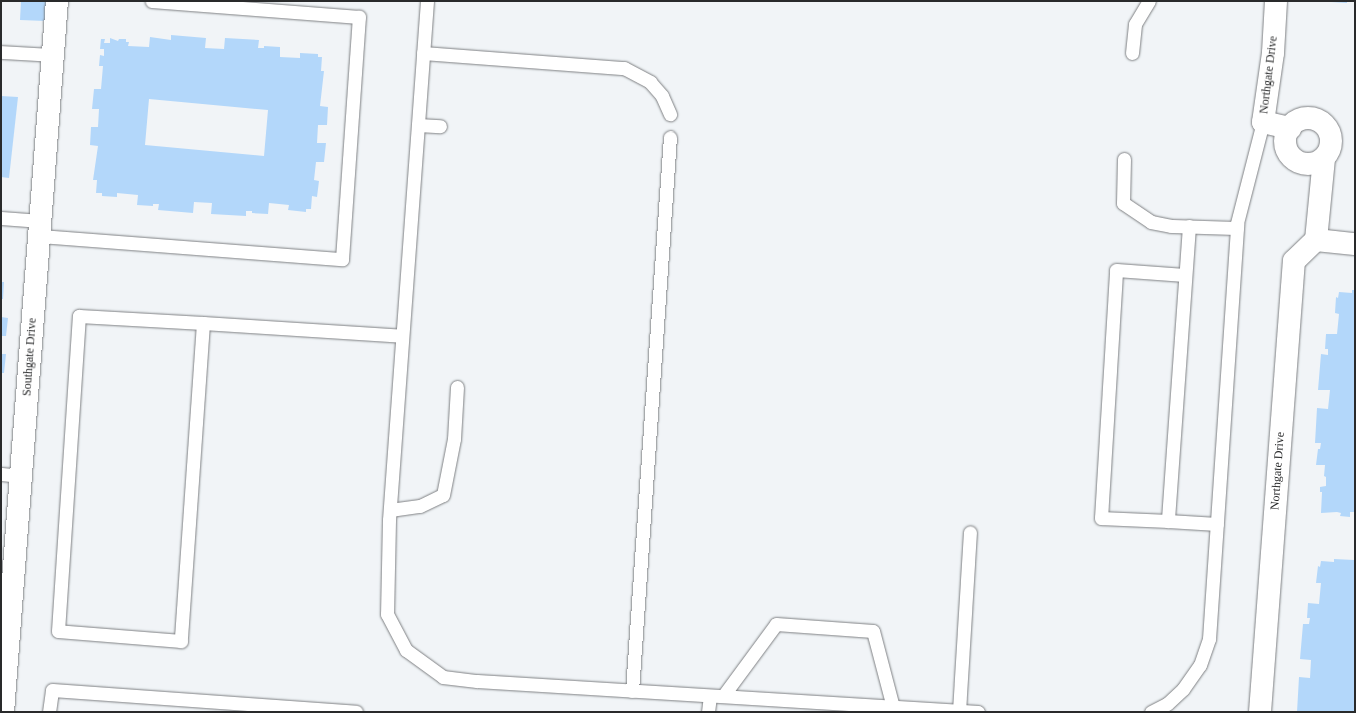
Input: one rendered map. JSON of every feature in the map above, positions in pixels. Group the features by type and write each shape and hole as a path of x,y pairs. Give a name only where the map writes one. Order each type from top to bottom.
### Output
{"street":[{"name":"Southgate Drive","path":"3,712 11,475 40,228 57,1"},
{"name":"Northgate Drive","path":"1276,1 1273,53 1263,122 1290,128"},
{"path":"1305,118 1319,120 1325,125 1331,138 1328,152 1324,158 1318,162 1310,164 1295,160 1286,147 1285,139 1290,128 1298,120 1305,118"},
{"path":"1324,158 1316,240 1355,244"},
{"name":"Northgate Drive","path":"1260,712 1294,261 1316,240"}],"lane":[{"path":"1,218 40,228 342,259 359,17 152,1"},
{"path":"427,1 390,510 387,614 406,650 443,677 478,682 978,712"},
{"path":"1132,54 1135,24 1149,1"},
{"path":"1,52 53,55"},
{"path":"423,53 624,68 650,82 662,96 670,114"},
{"path":"1150,712 1167,704 1183,689 1200,665 1209,638 1237,228 1263,122"},
{"path":"418,125 440,126"},
{"path":"632,691 670,137"},
{"path":"1124,159 1123,203 1151,222 1171,226 1237,228"},
{"path":"1168,521 1189,226"},
{"path":"1185,274 1116,270 1100,518 1217,524"},
{"path":"203,323 181,641 58,631 79,316 203,323 402,336"},
{"path":"390,510 420,506 443,495 454,439 457,387"},
{"path":"959,711 970,532"},
{"path":"708,712 716,696 776,624 873,631 893,707"},
{"path":"49,712 52,690 356,712"}],"building":[{"path":"21,1 46,1 46,21 20,20"},
{"path":"1347,1 1347,3 1331,2"},
{"path":"171,35 206,38 205,48 224,49 225,38 259,40 258,48 264,48 264,46 280,47 280,57 300,58 300,53 318,54 318,57 322,57 321,71 324,71 320,106 328,107 327,125 318,125 317,143 326,143 324,162 316,162 314,180 319,181 317,197 312,196 311,209 306,209 306,212 288,210 289,205 269,203 268,214 246,211 246,216 211,214 212,203 194,202 193,213 158,210 159,204 153,204 153,206 137,205 138,195 117,193 117,197 102,196 102,193 96,193 97,180 93,180 98,146 90,145 91,127 98,127 99,109 92,109 94,89 101,89 103,66 99,66 100,55 104,56 104,49 100,49 101,39 105,39 104,43 110,43 110,38 118,41 119,39 126,39 126,42 129,42 128,46 149,47 150,37 171,40","holes":["149,99 268,110 264,156 145,145"]},
{"path":"1,96 18,97 9,178 1,177"},
{"path":"1,282 4,282 3,299 1,299"},
{"path":"1352,290 1355,290 1355,512 1350,512 1350,517 1340,516 1341,513 1337,512 1321,513 1322,492 1320,492 1320,487 1326,486 1326,477 1324,476 1325,465 1316,465 1318,449 1320,449 1321,443 1315,443 1317,408 1328,409 1330,390 1318,390 1321,354 1328,355 1328,349 1325,349 1326,334 1337,334 1339,314 1335,313 1336,297 1338,298 1339,292 1352,293"},
{"path":"1,317 8,318 6,336 1,336"},
{"path":"1,354 6,354 4,373 1,373"},
{"path":"1334,559 1354,560 1355,562 1355,712 1297,712 1299,677 1310,678 1311,660 1300,659 1303,624 1309,624 1310,618 1307,618 1308,603 1319,604 1321,583 1316,583 1318,566 1320,567 1321,561 1334,562"}]}
